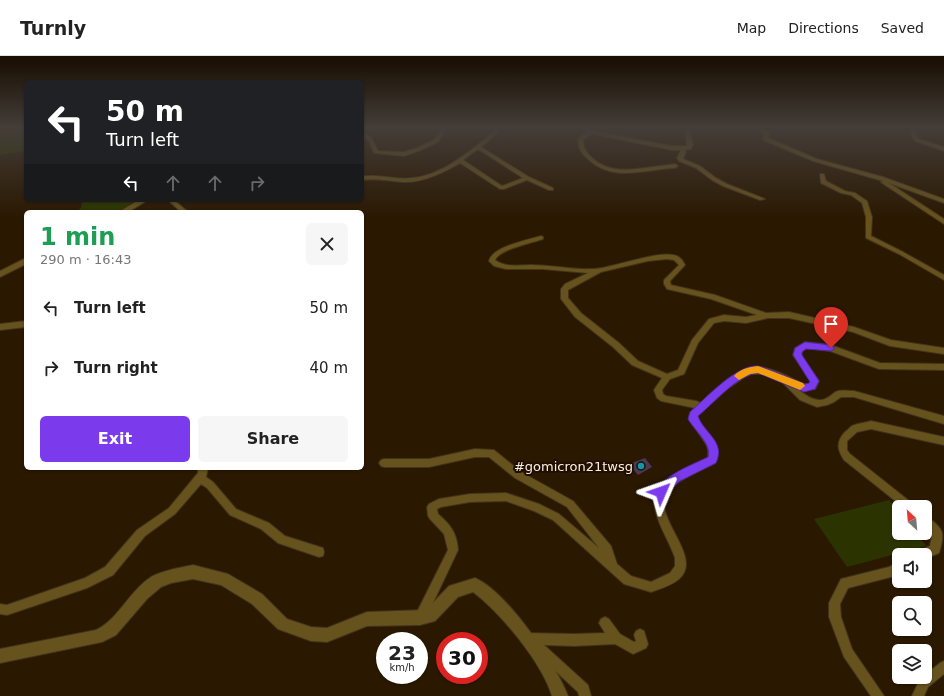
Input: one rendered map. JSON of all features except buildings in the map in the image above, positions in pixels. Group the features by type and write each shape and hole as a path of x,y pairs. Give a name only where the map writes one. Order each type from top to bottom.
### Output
{"street":[{"path":"364,178 412,180 437,172 462,158"},
{"path":"496,158 528,178 551,189"},
{"path":"590,158 607,169 622,172 675,166"},
{"path":"680,158 681,160 698,167 725,185 762,199"},
{"path":"810,158 881,178 944,201"},
{"path":"459,160 502,188 528,178"},
{"path":"822,175 823,182 843,192 853,194 865,202 870,217 868,237 901,253 944,278"},
{"path":"881,178 883,181 944,222"},
{"path":"126,210 140,202"},
{"path":"173,202 183,210"},
{"path":"542,238 500,251 492,257 492,261 495,264 506,267 533,267 567,271 600,270 651,258 674,258 679,259 682,264 667,280 669,287 713,297 768,316"},
{"path":"0,274 24,262"},
{"path":"600,270 567,286 564,289 565,299 578,315 636,363 667,376 675,376 681,372 695,342 712,320 724,318 746,320 768,316 789,315 854,330 890,343 944,351"},
{"path":"0,326 24,324"},
{"path":"420,618 453,550 452,538 449,530 433,516 432,507 439,503 470,498 506,497 536,507 556,517 628,580 651,587 676,575 681,568 682,559 664,522 658,501 661,492 676,478 712,460 714,452 712,444 693,419 693,415 735,378 749,371 758,370 782,378 804,388 812,387 815,381 798,355 798,350 805,345 831,348 879,366 890,368 944,367"},
{"path":"667,376 658,390 660,396 664,399 696,404 702,407"},
{"path":"782,378 797,394 808,401 824,404 831,402 839,394 854,394 944,420"},
{"path":"901,500 847,457 843,451 843,440 854,429 871,425 944,441"},
{"path":"384,463 429,463 475,453 491,453 518,475 570,504 607,550 614,568"},
{"path":"0,609 7,610 87,583 109,571 141,533 172,511 202,473 210,485 233,512 265,526 282,540 319,552"},
{"path":"932,528 937,533 935,549 932,550"},
{"path":"878,696 848,653 835,617 834,603 845,583 892,571"},
{"path":"0,656 97,637 111,630 142,594 156,582 171,576 193,572 224,579 257,599 283,624 311,634 327,635 367,619 420,618 430,616 454,591 475,585 486,592 528,639 584,689 585,696"},
{"path":"605,623 616,638 633,648 642,644 640,636"},
{"path":"528,639 574,640 616,638"},
{"path":"528,639 554,679 560,696"},
{"path":"918,696 924,683 944,667"}],"green space":[{"path":"82,202 134,202 121,210 78,210 81,208"},
{"path":"889,500 892,504 892,540 921,540 926,546 918,548 892,548 892,555 847,567 814,519"}],"slow traffic":[{"path":"739,376 749,371 758,370 800,386"}],"place":[{"name":"#gomicron21twsg","path":"641,466"}],"route":[{"path":"661,492 676,478 712,460 714,452 712,444 693,419 693,415 735,378 749,371 758,370 782,378 804,388 812,387 815,381 798,355 798,350 805,345 831,348"}]}
